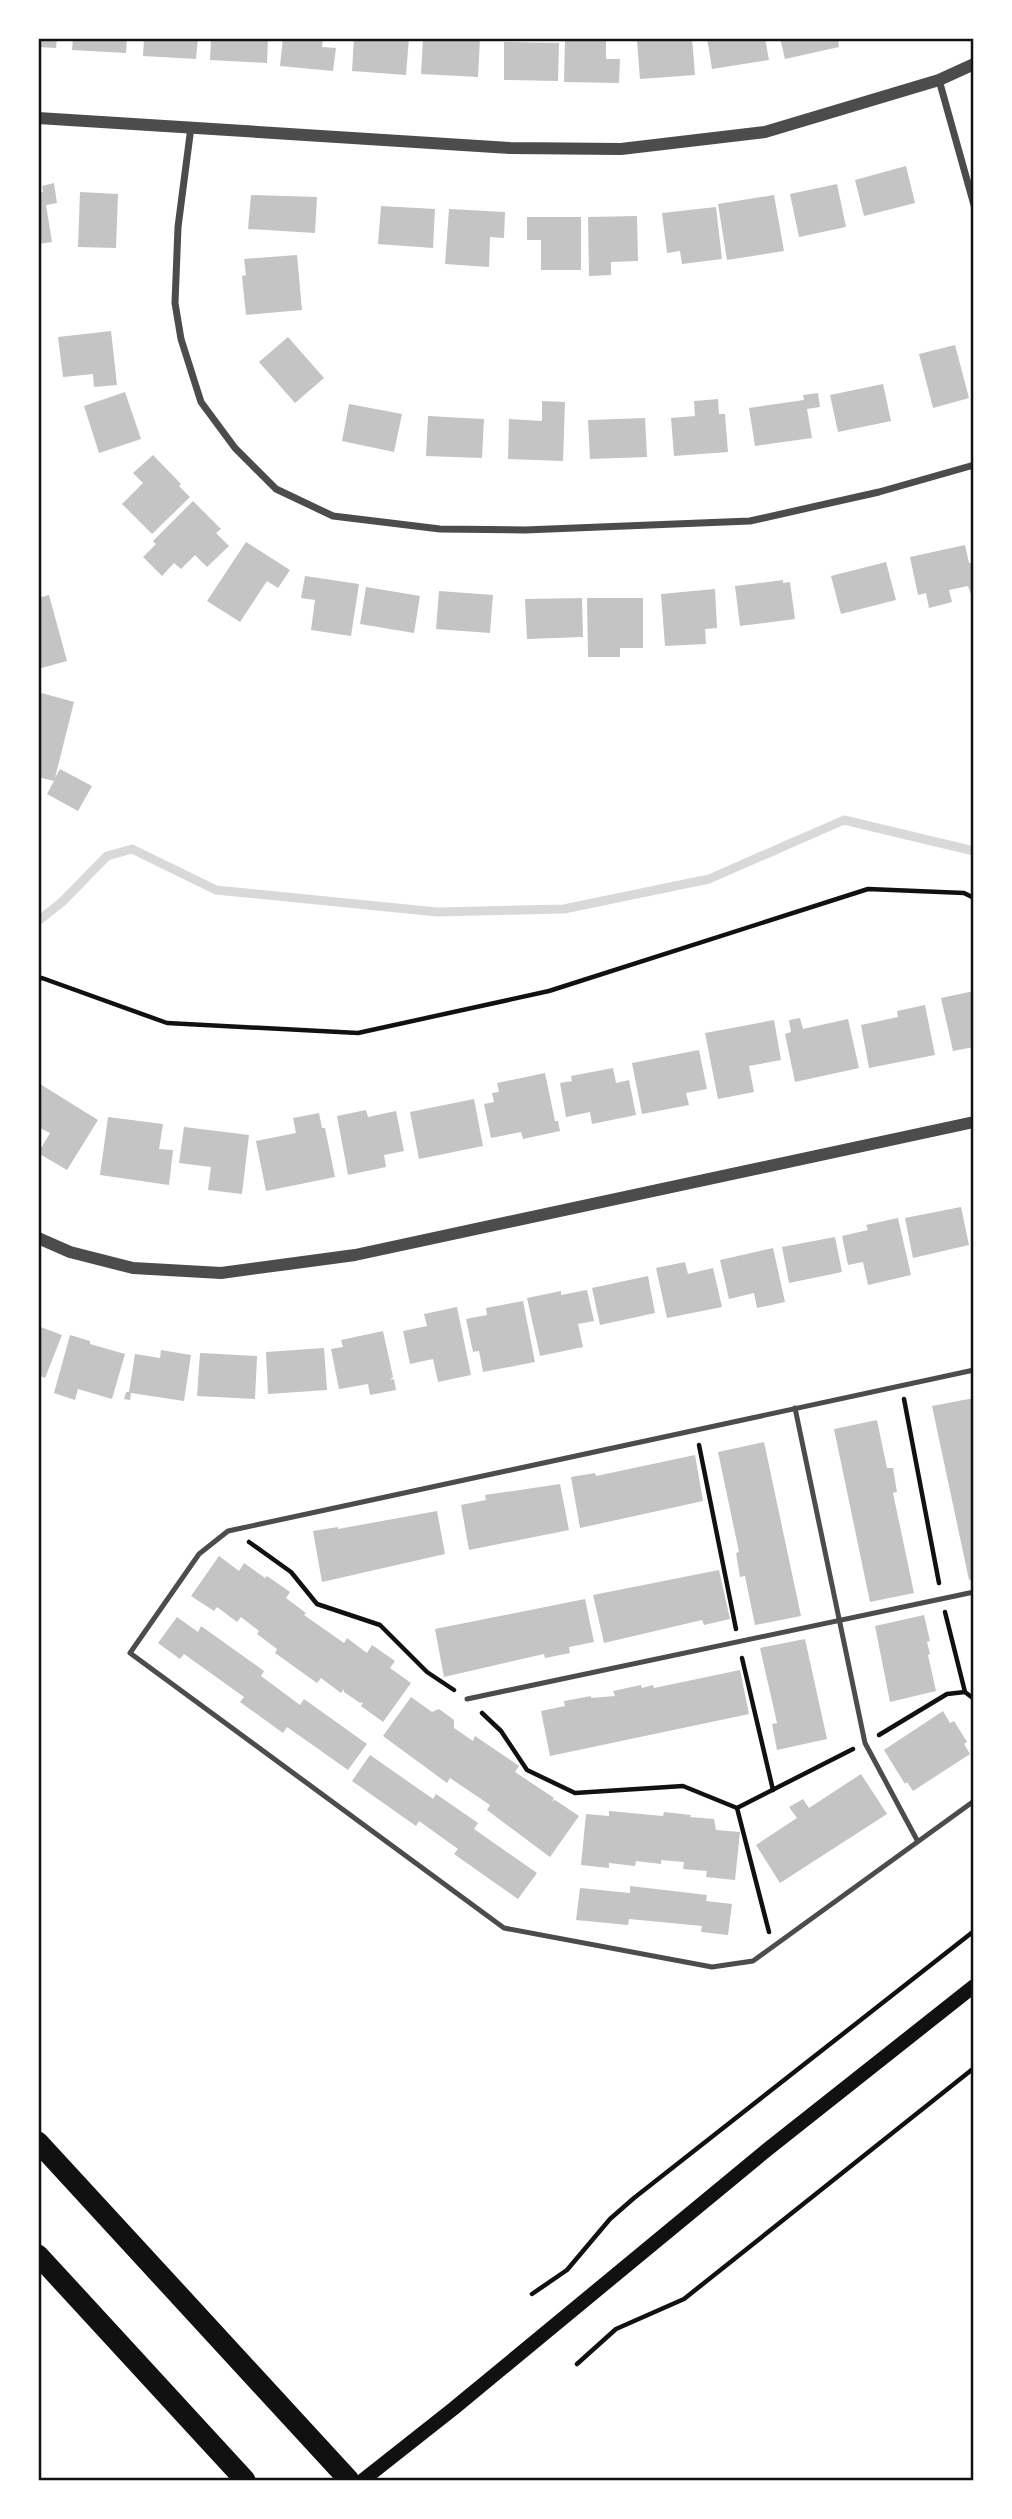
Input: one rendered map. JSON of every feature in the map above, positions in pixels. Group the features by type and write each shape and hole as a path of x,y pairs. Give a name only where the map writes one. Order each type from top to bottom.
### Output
{"highway":[{"path":"38,2142 349,2480"},
{"path":"38,2255 246,2480"}],"main road":[{"path":"363,2480 768,2149 974,1986"}],"street":[{"path":"38,118 510,148 621,149 765,132 939,80 974,64"},
{"path":"939,80 974,205"},
{"path":"191,127 178,227 174,303 181,339 201,402 235,448 276,489 333,516 464,530 750,521 879,492 974,466"},
{"path":"38,1238 70,1252 134,1268 221,1273 355,1255 974,1122"}],"lane":[{"path":"974,1370 228,1531 199,1554 130,1653 504,1928 712,1967 753,1961 974,1801"},
{"path":"795,1408 864,1743 917,1840"},
{"path":"467,1699 974,1592"}],"path":[{"path":"38,979 42,978 111,1001 167,1023 358,1033 549,991 869,890 964,893 974,898"},
{"path":"901,1385 942,1599 965,1692 974,1699"},
{"path":"696,1430 738,1643 773,1790"},
{"path":"773,1946 737,1808 864,1743 947,1694 965,1692"},
{"path":"532,2294 567,2270 610,2219 634,2198 974,1931"},
{"path":"577,2364 616,2329 684,2299 974,2068"}],"building":[{"path":"38,38 57,38 56,48 38,47"},
{"path":"73,38 127,38 126,53 72,50"},
{"path":"144,38 198,38 196,59 143,56"},
{"path":"211,38 268,38 267,63 210,60"},
{"path":"283,38 323,38 322,47 336,48 333,71 280,66"},
{"path":"354,38 409,38 406,75 352,71"},
{"path":"423,38 480,38 478,77 421,74"},
{"path":"565,38 606,38 606,59 620,59 619,83 564,82"},
{"path":"692,38 695,75 640,79 637,41"},
{"path":"707,38 765,38 769,60 712,69"},
{"path":"780,38 838,38 839,47 785,59"},
{"path":"504,42 559,43 558,81 504,80"},
{"path":"906,166 915,203 864,216 855,180"},
{"path":"54,183 57,203 46,205 52,242 38,244 38,193 43,192 42,186"},
{"path":"837,184 846,227 799,237 790,194"},
{"path":"80,192 118,194 116,248 78,247"},
{"path":"251,195 317,197 315,233 248,229"},
{"path":"774,195 784,251 727,260 718,204"},
{"path":"381,206 435,209 433,248 378,244"},
{"path":"716,207 722,259 682,264 680,251 667,253 662,213"},
{"path":"449,209 505,212 504,238 490,237 489,267 445,264"},
{"path":"637,216 638,261 611,262 611,275 589,276 588,217"},
{"path":"527,217 581,217 581,270 541,270 541,240 527,240"},
{"path":"297,255 302,310 246,315 242,276 246,275 244,259"},
{"path":"111,331 117,385 94,387 93,374 63,377 58,337"},
{"path":"288,337 324,378 295,403 259,362"},
{"path":"955,345 969,398 933,408 919,354"},
{"path":"883,384 891,421 838,432 830,395"},
{"path":"125,392 141,439 99,453 84,406"},
{"path":"818,393 820,407 807,409 812,438 755,446 749,408 804,400 803,395"},
{"path":"718,399 719,414 725,414 728,452 674,456 671,418 695,416 694,401"},
{"path":"542,401 565,402 563,461 508,459 509,419 542,421"},
{"path":"349,404 402,414 394,452 342,441"},
{"path":"428,416 484,419 482,458 426,456"},
{"path":"645,418 647,457 590,459 588,420"},
{"path":"153,455 190,497 152,534 122,504 143,483 133,473"},
{"path":"193,501 221,529 216,533 229,546 207,567 195,555 181,569 174,563 162,576 143,557 156,544 153,541"},
{"path":"246,542 290,570 278,588 267,581 240,622 207,601"},
{"path":"965,545 969,563 974,563 974,603 968,586 949,590 952,602 929,608 926,593 918,595 910,557"},
{"path":"886,562 896,600 841,614 831,576"},
{"path":"305,576 359,584 351,636 311,630 315,600 301,598"},
{"path":"783,580 783,583 790,582 795,619 740,626 735,586"},
{"path":"366,587 420,596 414,633 360,624"},
{"path":"715,589 717,628 705,629 706,644 665,646 661,594"},
{"path":"439,591 493,595 490,633 436,629"},
{"path":"49,595 67,661 38,669 38,598"},
{"path":"582,598 583,637 527,639 525,599"},
{"path":"587,598 643,598 643,648 620,648 620,657 588,657"},
{"path":"38,692 74,702 55,778 60,769 92,786 78,811 47,794 54,781 38,777"},
{"path":"974,991 974,1047 953,1051 941,998"},
{"path":"925,1005 935,1055 869,1068 861,1025 898,1017 897,1011"},
{"path":"800,1018 803,1029 848,1019 859,1068 795,1082 785,1034 791,1032 789,1020"},
{"path":"774,1020 781,1060 749,1066 754,1092 718,1099 705,1033"},
{"path":"699,1050 707,1089 686,1093 689,1105 642,1114 632,1063"},
{"path":"613,1068 616,1083 629,1080 636,1115 592,1124 590,1112 566,1117 560,1083 572,1081 571,1076"},
{"path":"545,1073 555,1121 558,1121 560,1131 523,1139 521,1132 491,1138 484,1104 494,1102 492,1093 499,1092 497,1083"},
{"path":"40,1084 98,1120 67,1170 38,1153 50,1133 38,1127"},
{"path":"474,1099 483,1146 419,1159 410,1112"},
{"path":"366,1110 368,1117 396,1111 404,1151 384,1155 386,1167 348,1175 337,1116"},
{"path":"319,1113 322,1128 325,1128 335,1177 266,1191 256,1141 296,1133 293,1118"},
{"path":"108,1117 163,1124 159,1149 173,1150 169,1185 100,1175"},
{"path":"184,1127 249,1135 242,1194 208,1190 211,1167 179,1163"},
{"path":"961,1207 969,1245 913,1258 905,1218"},
{"path":"898,1218 911,1275 868,1285 863,1262 848,1265 842,1236 868,1230 866,1225"},
{"path":"835,1237 842,1272 789,1283 782,1247"},
{"path":"773,1248 785,1302 757,1308 754,1293 729,1299 720,1260"},
{"path":"685,1262 688,1274 713,1268 722,1307 667,1318 656,1268"},
{"path":"648,1276 655,1313 600,1325 592,1288"},
{"path":"587,1290 594,1321 578,1324 583,1347 540,1356 527,1298 561,1291 561,1295"},
{"path":"523,1301 535,1362 483,1372 479,1351 473,1352 466,1319 487,1315 486,1308"},
{"path":"457,1307 471,1375 438,1382 433,1359 410,1364 403,1331 427,1326 424,1314"},
{"path":"38,1326 62,1335 45,1378 38,1375"},
{"path":"383,1331 393,1377 390,1380 394,1379 396,1390 370,1395 368,1384 339,1389 331,1349 343,1347 341,1340"},
{"path":"70,1335 125,1354 112,1399 78,1389 75,1400 54,1393"},
{"path":"324,1348 327,1390 268,1394 266,1352"},
{"path":"161,1350 191,1355 184,1401 131,1393 130,1400 124,1399 126,1392 129,1392 135,1354 160,1358"},
{"path":"200,1353 257,1356 255,1399 197,1396"},
{"path":"974,1398 974,1579 969,1580 932,1406"},
{"path":"877,1420 887,1468 893,1468 897,1492 893,1493 914,1593 870,1602 834,1429"},
{"path":"764,1442 801,1616 755,1625 745,1576 740,1577 736,1553 739,1552 718,1452"},
{"path":"695,1455 703,1501 580,1528 571,1477 595,1473 596,1476"},
{"path":"560,1484 569,1530 469,1550 461,1505 486,1500 485,1495"},
{"path":"437,1511 445,1554 322,1582 313,1531"},
{"path":"219,1556 239,1571 244,1563 290,1592 286,1598 306,1613 304,1615 344,1643 347,1638 367,1653 372,1645 395,1661 390,1668 411,1683 383,1722 361,1706 363,1702 360,1703 344,1692 344,1689 341,1693 321,1678 317,1683 275,1653 277,1649 241,1617 237,1622 217,1607 214,1611 191,1596"},
{"path":"719,1570 730,1619 704,1625 702,1620 604,1643 593,1595"},
{"path":"585,1599 594,1642 569,1647 570,1653 545,1658 544,1654 444,1677 435,1629"},
{"path":"924,1615 930,1641 927,1642 928,1655 936,1691 890,1702 875,1626"},
{"path":"177,1617 198,1632 201,1626 264,1671 261,1676 300,1705 304,1699 367,1744 348,1770 287,1727 283,1733 240,1702 244,1697 184,1654 180,1659 158,1643"},
{"path":"805,1639 827,1739 777,1750 772,1724 777,1723 760,1648"},
{"path":"740,1670 749,1714 550,1756 541,1711 565,1706 564,1701 591,1696 615,1696 613,1691 641,1685 642,1688 653,1685 654,1688"},
{"path":"411,1697 432,1712 439,1709 454,1720 454,1728 473,1741 475,1736 519,1766 515,1772 554,1798 552,1801 555,1800 579,1816 550,1857 487,1810 490,1805 450,1778 447,1783 383,1736"},
{"path":"943,1711 950,1723 954,1721 967,1742 964,1744 970,1754 913,1791 907,1782 905,1784 884,1750"},
{"path":"370,1755 433,1799 436,1794 478,1823 474,1829 537,1873 518,1899 454,1854 458,1849 419,1821 416,1826 352,1781"},
{"path":"861,1774 887,1814 780,1883 756,1845 797,1818 789,1807 803,1799 809,1808"},
{"path":"609,1811 663,1816 664,1812 691,1815 690,1817 714,1819 716,1830 740,1832 735,1880 706,1877 707,1871 683,1869 684,1862 661,1860 661,1864 636,1861 635,1866 609,1863 609,1868 581,1865 586,1814 609,1816"},
{"path":"630,1886 707,1895 706,1901 732,1904 728,1935 701,1932 702,1926 629,1919 628,1925 576,1920 580,1888 630,1893"}],"waterway":[{"path":"38,921 62,902 107,856 132,849 216,890 437,912 564,909 709,879 844,820 974,851"}]}
